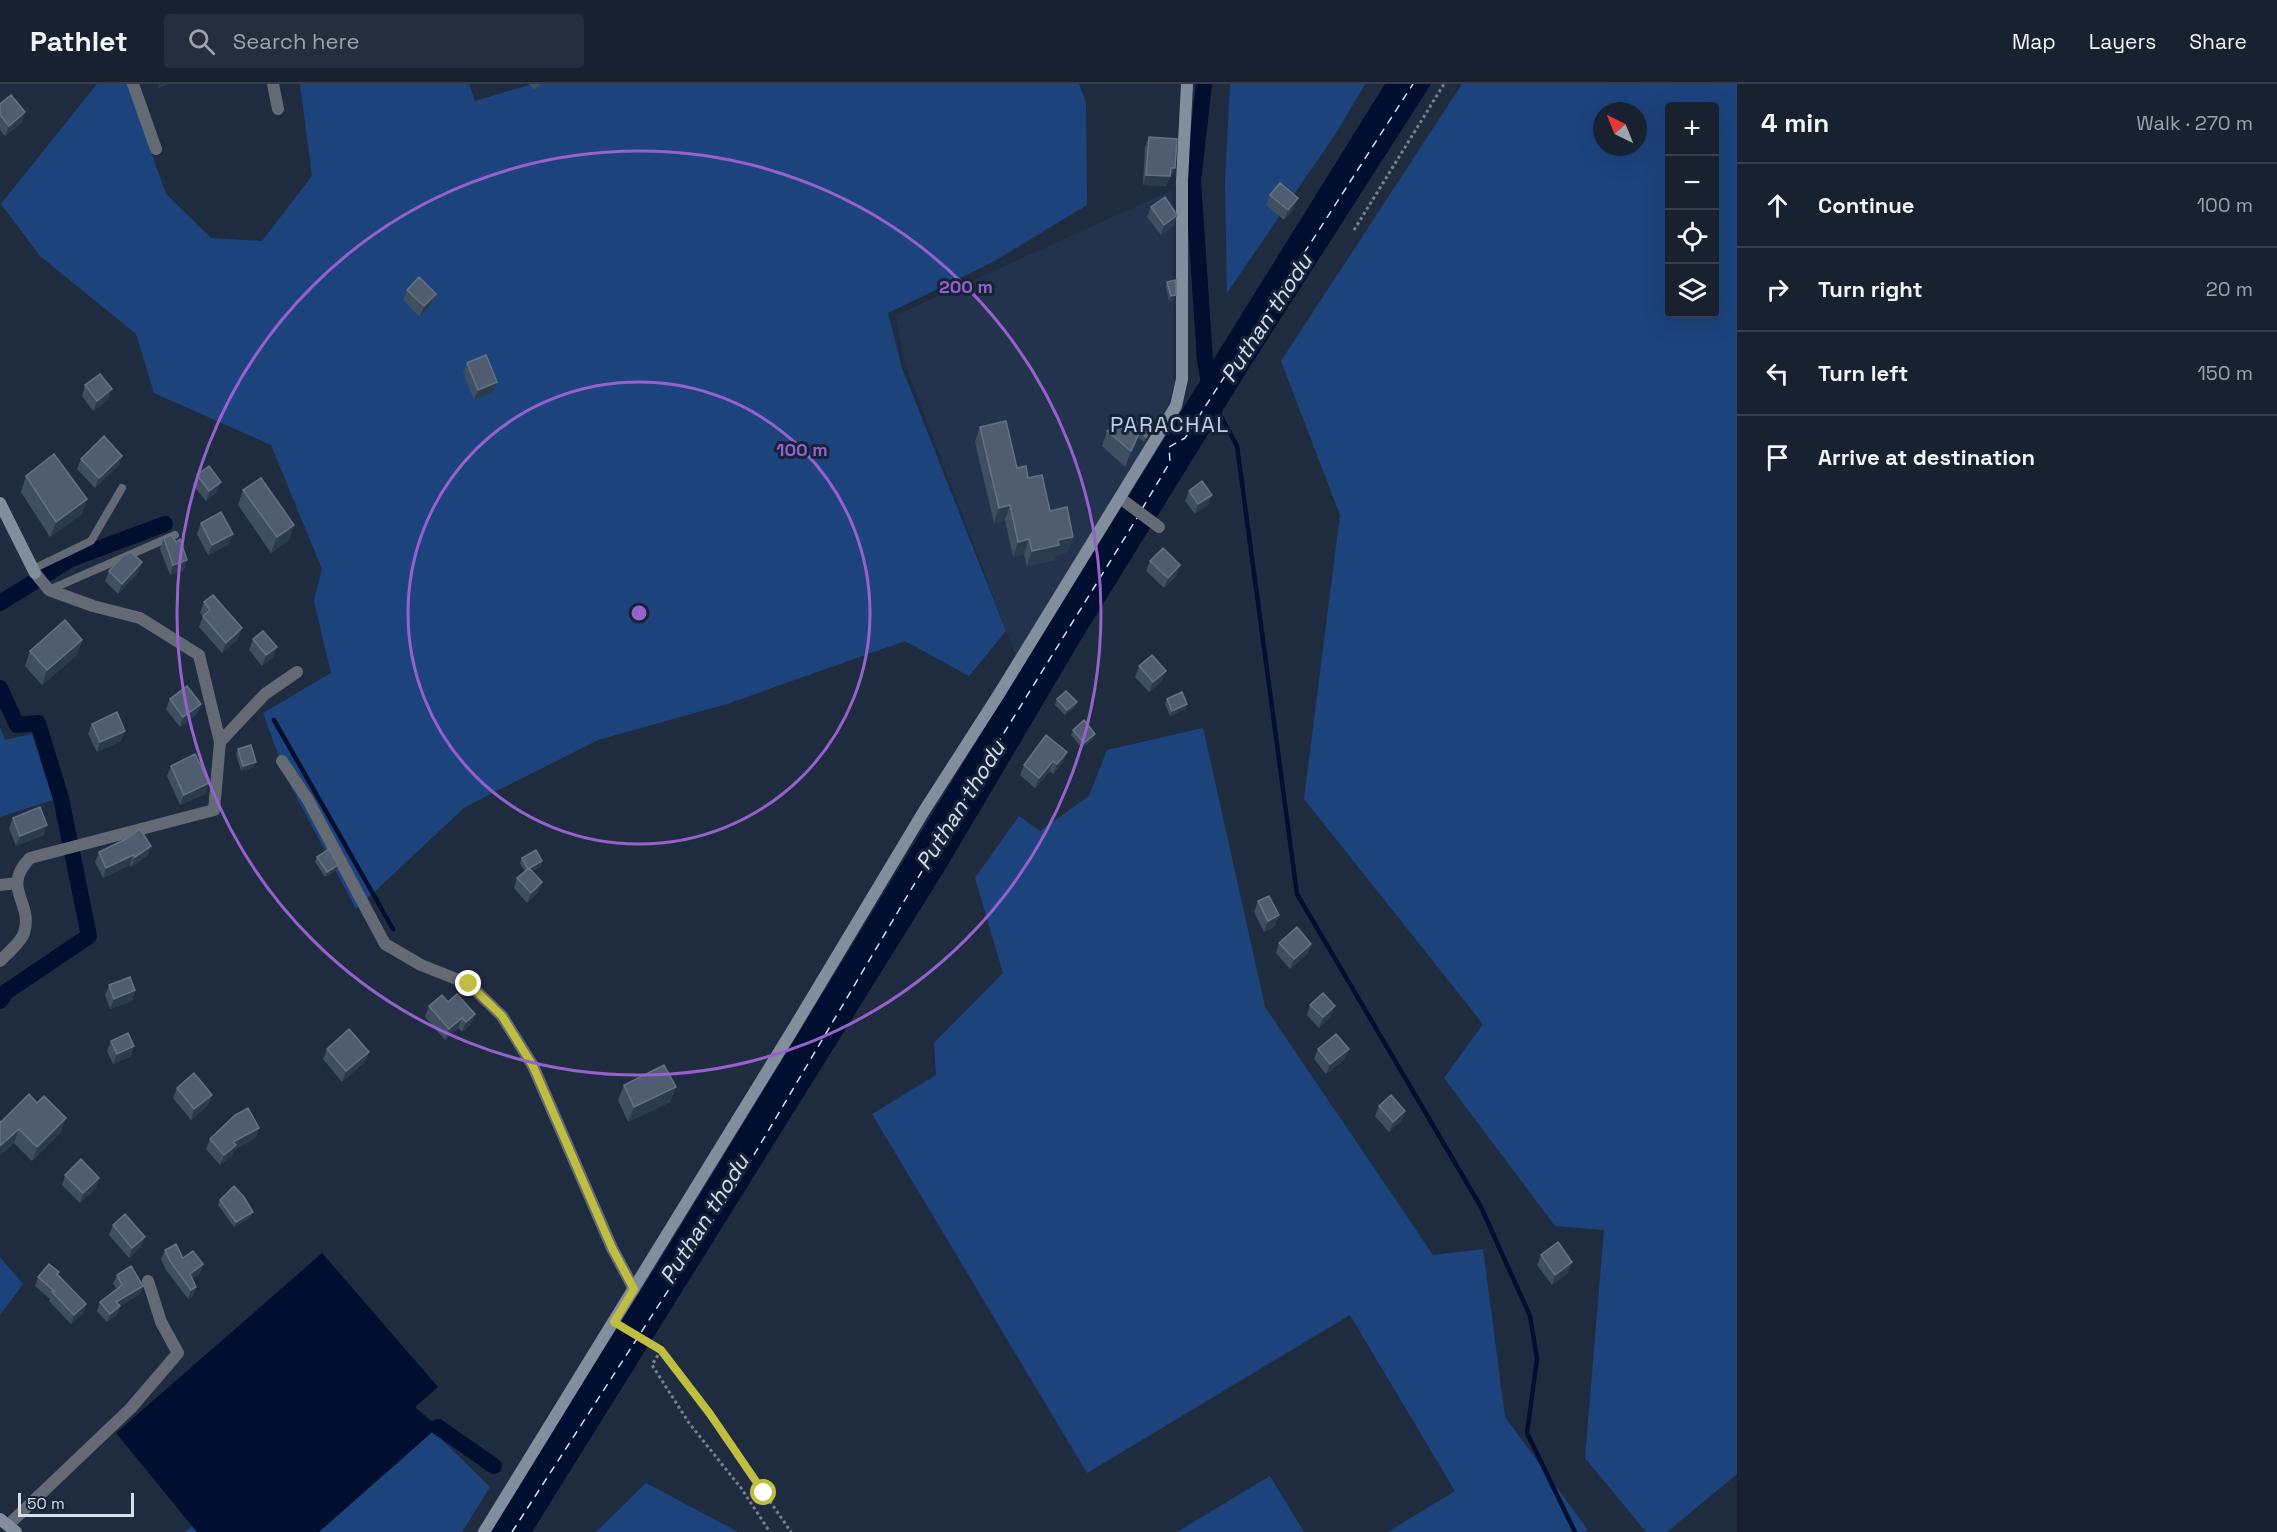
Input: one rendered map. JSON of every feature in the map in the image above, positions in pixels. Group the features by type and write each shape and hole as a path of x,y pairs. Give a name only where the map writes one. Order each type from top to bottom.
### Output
{"street":[{"path":"133,84 156,149"},
{"path":"273,84 278,109"},
{"path":"484,1532 924,811 999,694 1176,406 1182,379 1182,182 1186,84"},
{"path":"1120,498 1159,527"},
{"path":"0,503 34,571 46,587 93,606 140,618 199,655 220,742 214,810 30,858 20,869 17,884 26,922 24,935 0,961"},
{"path":"220,742 265,694 297,672"},
{"path":"282,761 308,800 385,944 421,965 469,984 502,1016 533,1066 612,1248 634,1289"},
{"path":"0,885 17,884"},
{"path":"8,1525 131,1408 178,1353 161,1322 148,1281"}],"lane":[{"path":"34,571 91,541 122,488"},
{"path":"46,587 174,536"}],"path":[{"path":"1354,230 1444,84"},
{"path":"614,1322 661,1350 710,1414 791,1532"},
{"path":"661,1350 652,1365 689,1423 741,1488 770,1532"}],"shaded area":[{"path":"97,84 127,84 166,194 211,238 262,241 312,176 300,84 469,84 475,101 532,84 1079,84 1086,103 1087,205 993,262 888,313 902,368 1006,631 969,676 905,641 727,704 598,740 465,807 356,909 287,779 263,713 331,673 314,601 322,569 271,445 154,393 136,334 40,256 1,204"},
{"path":"1230,84 1365,84 1338,130 1227,293 1225,183"},
{"path":"1462,84 1737,84 1737,1474 1667,1532 1646,1532 1585,1458 1604,1230 1555,1226 1444,1078 1483,1024 1304,799 1340,515 1281,361"},
{"path":"1172,190 1174,384 1170,404 1016,656 906,366 895,316"},
{"path":"0,727 5,740 32,734 53,800 0,817"},
{"path":"1203,728 1265,1007 1433,1255 1483,1249 1505,1417 1588,1530 1585,1532 1388,1532 1455,1491 1350,1315 1087,1473 872,1114 936,1075 934,1043 1003,973 975,878 1019,816 1040,831 1089,796 1107,750"},
{"path":"0,1257 23,1284 0,1315"},
{"path":"375,1374 490,1487 462,1532 185,1532"},
{"path":"1270,1476 1304,1532 1177,1532"},
{"path":"646,1483 738,1532 596,1532"}],"water":[{"name":"Puthan thodu","path":"1385,84 1431,84 1249,368 1082,638 946,868 532,1532 488,1532 655,1268 1009,688"},
{"path":"322,1253 438,1387 415,1407 438,1427 319,1532 197,1532 116,1433"}],"building":[{"path":"11,95 25,112 9,126 0,115 0,104"},
{"path":"1149,137 1177,139 1175,168 1171,168 1170,176 1146,175"},
{"path":"1280,183 1298,198 1288,210 1270,195"},
{"path":"1165,197 1177,215 1164,225 1151,207"},
{"path":"419,277 436,294 424,306 407,290"},
{"path":"1176,280 1176,295 1171,296 1167,282"},
{"path":"486,355 497,382 478,390 467,363"},
{"path":"100,374 112,389 97,401 85,385"},
{"path":"1148,419 1153,425 1146,437 1140,431"},
{"path":"1131,420 1143,425 1131,451 1107,431"},
{"path":"1006,421 1017,468 1026,466 1028,478 1042,475 1050,511 1067,507 1073,537 1058,540 1059,545 1032,551 1029,539 1018,542 1010,505 999,508 980,427"},
{"path":"104,436 122,456 99,478 81,459"},
{"path":"54,454 87,499 56,522 26,476"},
{"path":"209,466 221,482 209,491 197,475"},
{"path":"261,478 294,525 277,537 243,490"},
{"path":"1202,481 1212,495 1198,504 1189,491"},
{"path":"221,512 233,534 212,545 201,523"},
{"path":"171,535 176,542 180,539 187,560 173,565 164,538"},
{"path":"1163,548 1180,565 1168,578 1150,561"},
{"path":"131,552 142,562 122,584 109,571 123,556"},
{"path":"213,595 242,628 226,643 203,616 210,610 204,602"},
{"path":"65,620 82,640 47,670 30,651"},
{"path":"263,631 277,647 266,655 253,639"},
{"path":"1152,655 1166,671 1153,682 1139,666"},
{"path":"187,686 201,704 183,717 170,699"},
{"path":"1066,691 1077,702 1067,710 1057,699"},
{"path":"1182,692 1187,704 1172,711 1167,699"},
{"path":"117,712 125,731 100,742 92,724"},
{"path":"1084,720 1095,734 1084,743 1073,730"},
{"path":"1046,735 1067,752 1057,764 1053,761 1039,778 1024,765"},
{"path":"251,745 256,762 243,766 238,749"},
{"path":"195,754 209,783 184,795 171,766"},
{"path":"40,807 47,825 20,836 13,818"},
{"path":"140,829 151,846 135,857 133,855 106,868 99,852 126,839"},
{"path":"329,849 338,865 327,872 317,857"},
{"path":"536,850 542,861 528,869 522,858"},
{"path":"529,868 542,882 531,893 517,878"},
{"path":"1269,896 1279,915 1268,921 1258,901"},
{"path":"1297,927 1311,944 1294,959 1279,943"},
{"path":"130,977 135,990 114,999 109,985"},
{"path":"1323,993 1335,1006 1323,1017 1310,1005"},
{"path":"457,994 475,1014 466,1022 462,1018 449,1029 429,1006 442,995 448,1002"},
{"path":"349,1029 369,1052 346,1071 327,1049"},
{"path":"128,1033 134,1046 117,1054 111,1041"},
{"path":"1336,1034 1349,1049 1330,1064 1318,1049"},
{"path":"664,1065 676,1087 634,1107 624,1085"},
{"path":"194,1073 212,1095 194,1109 177,1088"},
{"path":"29,1094 37,1103 44,1096 66,1118 37,1147 19,1129 1,1145 0,1121"},
{"path":"1391,1095 1405,1111 1393,1122 1379,1106"},
{"path":"248,1108 259,1128 233,1142 236,1145 224,1155 210,1139 235,1115"},
{"path":"81,1159 99,1178 83,1193 65,1175"},
{"path":"234,1186 253,1212 236,1222 220,1200"},
{"path":"125,1214 145,1237 132,1248 113,1225"},
{"path":"1558,1242 1572,1262 1555,1275 1541,1255"},
{"path":"176,1244 183,1258 193,1251 203,1264 190,1274 196,1287 191,1290 170,1261 165,1250"},
{"path":"49,1264 59,1272 57,1274 86,1304 74,1315 52,1292 54,1291 38,1277"},
{"path":"131,1266 143,1286 116,1302 120,1306 110,1314 100,1302 122,1285 117,1275"}],"waterway":[{"name":"Puthan thodu","path":"1204,84 1193,181 1205,360 1211,394"},
{"path":"1218,411 1237,446 1297,894 1481,1207 1530,1316 1537,1359 1527,1433 1575,1532"},
{"path":"0,603 71,559 165,524"},
{"path":"0,688 17,725 38,723 61,798 89,936 6,992 0,1001"},
{"path":"274,720 393,929"},
{"path":"438,1427 494,1466"}],"ferry route":[{"path":"1142,509 1170,462 1169,447 1185,438 1413,84"},
{"path":"512,1532 735,1187 999,741 1137,518"}],"district":[{"name":"PARACHAL","path":"1170,424"}],"route":[{"path":"469,984 502,1016 533,1066 612,1248 634,1289 614,1322 661,1350 710,1414 764,1493"}]}
